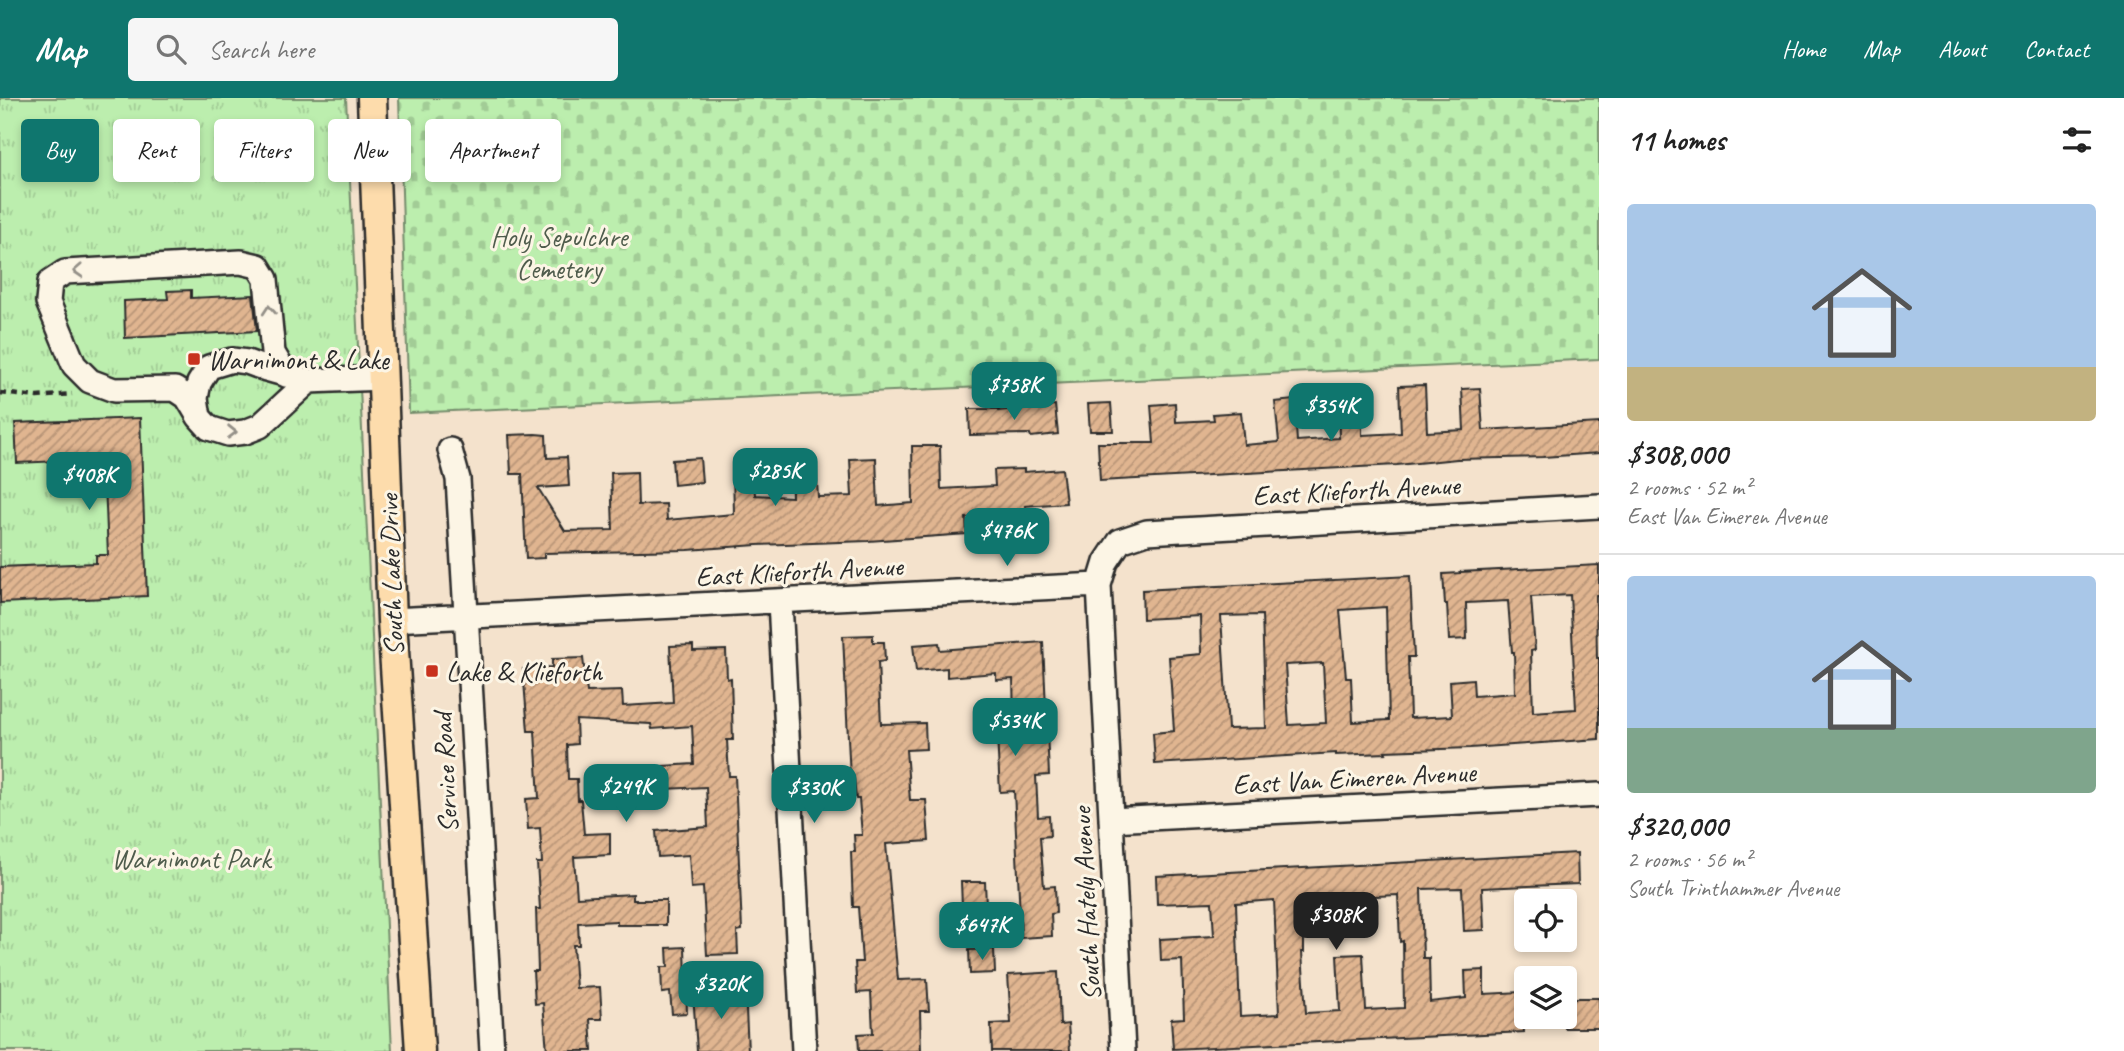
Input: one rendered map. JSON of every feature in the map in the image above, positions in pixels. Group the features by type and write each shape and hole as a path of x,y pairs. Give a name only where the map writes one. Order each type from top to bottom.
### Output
{"main road":[{"name":"South Lake Drive","path":"372,98 392,620 420,1051"}],"street":[{"path":"286,375 273,353 266,279 258,266 241,262 65,272 50,282 48,302 74,365 90,381 114,390 174,389 187,397 209,428 228,434 245,432 260,426 309,381"},
{"path":"199,417 196,398 199,383 209,367 232,360 309,381 383,378"},
{"name":"Service Road","path":"450,450 458,478 492,1051"},
{"name":"East Klieforth Avenue","path":"392,620 1099,585 1106,562 1120,541 1147,533 1599,506"},
{"name":"South Hately Avenue","path":"1099,585 1124,1051"},
{"path":"780,602 804,1051"},
{"name":"East Van Eimeren Avenue","path":"1111,820 1599,795"}],"path":[{"path":"0,393 37,397 76,393"}],"green space":[{"name":"Warnimont Park","path":"0,98 346,98 347,119 328,119 328,182 350,182 392,1051 0,1051"},
{"name":"Holy Sepulchre Cemetery","path":"399,98 1599,98 1599,359 409,413 402,182 411,182 411,119 400,119"}],"building":[{"path":"191,290 191,298 253,295 257,331 125,338 124,301 168,299 167,291"},
{"path":"1425,385 1427,432 1464,430 1462,389 1480,388 1483,430 1599,423 1599,453 1100,481 1098,443 1154,443 1151,405 1175,403 1176,422 1214,420 1213,414 1241,412 1244,445 1279,442 1275,402 1294,400 1297,441 1339,438 1338,400 1362,399 1362,435 1401,433 1399,386"},
{"path":"1111,403 1113,431 1090,431 1088,404"},
{"path":"1055,405 1058,434 1031,437 1030,434 970,435 969,409 999,411"},
{"path":"140,418 147,596 0,603 0,567 96,563 96,555 108,555 104,459 17,463 15,423"},
{"path":"509,435 546,435 547,458 567,457 569,486 538,488 565,531 613,530 611,473 637,472 638,505 666,504 667,520 734,514 733,469 753,468 755,495 792,497 791,468 816,466 818,497 852,496 850,459 876,458 878,506 913,503 912,446 940,446 941,489 995,486 994,470 1024,469 1024,472 1062,469 1066,503 1025,506 1026,516 966,518 967,534 688,550 544,553 544,558 526,559 522,474 511,474"},
{"path":"700,458 702,482 674,485 672,460"},
{"path":"1599,565 1599,595 1596,595 1599,739 1155,764 1153,733 1174,731 1169,657 1201,654 1200,616 1143,619 1142,590 1410,576 1414,657 1408,657 1410,718 1452,716 1450,681 1473,679 1474,696 1515,693 1514,652 1508,601 1466,603 1467,639 1449,640 1443,574","holes":["1570,595 1576,709 1533,712 1531,651 1535,650 1531,597","1386,607 1389,720 1353,722 1351,678 1346,678 1340,610","1262,615 1266,728 1228,729 1221,616","1323,663 1326,723 1289,725 1285,665"]},
{"path":"873,635 873,642 884,642 885,661 878,662 881,724 925,723 926,749 906,750 910,800 926,800 929,841 886,844 898,980 927,979 929,1011 920,1011 921,1051 859,1051 858,1034 873,1033 871,992 857,993 855,962 862,962 858,907 853,907 851,852 855,852 854,835 862,835 859,799 856,799 854,779 850,779 843,636"},
{"path":"1043,642 1049,775 1036,776 1038,817 1049,816 1050,836 1040,837 1044,887 1055,886 1056,913 1051,914 1052,936 1021,938 1014,791 1000,792 996,717 1014,716 1013,679 996,680 996,673 947,677 947,668 916,671 913,645 939,643 940,650"},
{"path":"693,645 693,651 726,650 727,679 731,678 733,740 727,740 729,776 735,776 742,930 737,931 738,954 707,955 703,887 691,888 689,855 658,857 656,831 708,827 706,787 664,789 663,766 694,764 692,726 652,729 651,724 576,720 577,744 567,745 568,779 577,779 584,834 610,833 610,855 574,857 577,897 633,894 633,900 666,900 666,925 617,925 617,921 578,923 579,945 573,945 576,988 600,987 602,1019 590,1019 592,1051 547,1051 543,1003 535,1004 533,971 538,971 536,909 540,909 537,863 542,863 540,828 528,829 526,799 539,798 535,731 528,731 523,669 552,667 552,659 583,658 587,692 622,691 623,706 673,703 670,646"},
{"path":"1577,853 1578,884 1482,888 1484,930 1464,931 1462,888 1421,889 1423,958 1429,958 1430,1002 1466,998 1465,971 1484,970 1484,994 1514,992 1514,1029 1524,1029 1524,1032 1173,1049 1171,1019 1184,1018 1182,960 1161,961 1160,939 1214,936 1212,902 1157,904 1156,876","holes":["1398,895 1400,942 1403,941 1404,1008 1366,1010 1363,954 1337,955 1340,1011 1306,1013 1302,952 1304,920 1355,916 1354,897","1274,900 1279,1014 1240,1016 1236,903"]},
{"path":"961,882 985,882 986,905 962,906"},
{"path":"685,947 687,1013 672,1014 670,992 662,993 661,967 668,967 667,948"},
{"path":"994,949 995,973 970,974 969,950"},
{"path":"1058,972 1060,1025 1068,1024 1070,1051 992,1051 991,1024 1011,1023 1008,975"},
{"path":"745,989 748,1051 697,1051 693,993"},
{"path":"1577,998 1599,998 1599,1028 1577,1028"}],"place":[{"name":"Warnimont & Lake","path":"194,359"},
{"name":"Lake & Klieforth","path":"432,671"}]}
